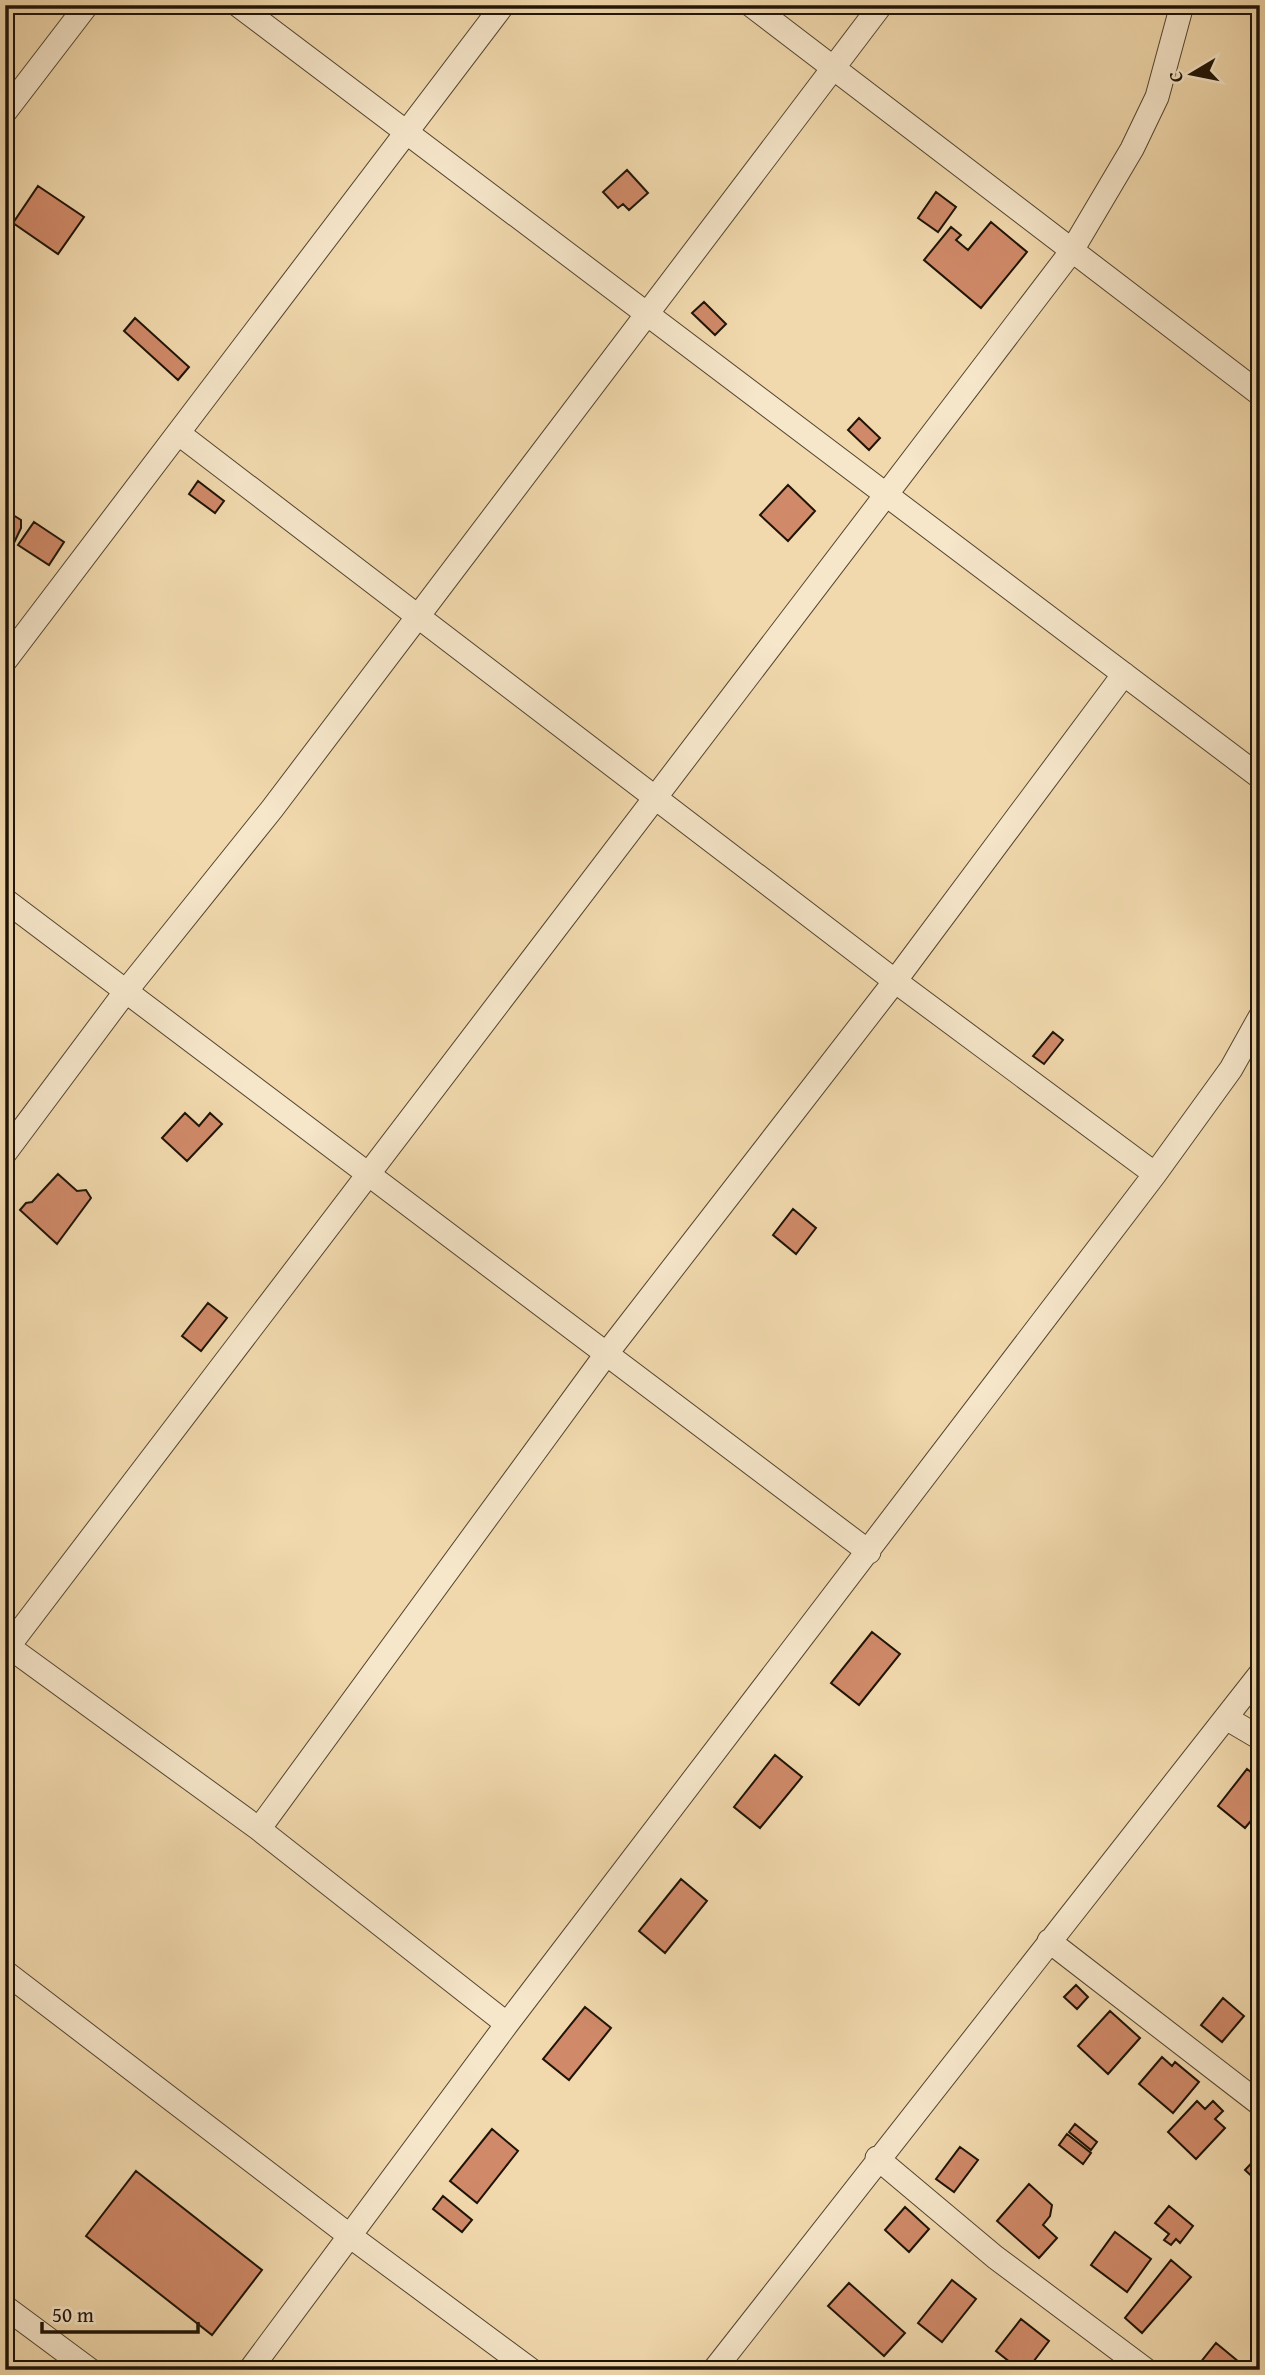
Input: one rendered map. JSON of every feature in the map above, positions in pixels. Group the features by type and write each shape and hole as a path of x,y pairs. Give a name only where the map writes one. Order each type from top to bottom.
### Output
{"street":[{"path":"5,112 87,5"},
{"path":"238,5 1260,777"},
{"path":"5,661 335,222 407,134 503,5"},
{"path":"751,5 1260,394"},
{"path":"5,1153 126,991 272,809 418,618 881,5"},
{"path":"507,2024 260,1829 6,1647 1071,252 1132,149 1157,97 1181,5"},
{"path":"178,433 895,981 1154,1174"},
{"path":"260,1829 607,1353 895,981 1124,674"},
{"path":"5,900 869,1552"},
{"path":"250,2370 507,2024 869,1552 1154,1174 1231,1069 1260,1017"},
{"path":"714,2370 877,2158 1260,1674"},
{"path":"1226,1718 1260,1738"},
{"path":"1049,1941 1260,2104"},
{"path":"5,1972 350,2236 531,2370"},
{"path":"877,2158 995,2257 1146,2370"},
{"path":"5,2307 90,2370"}],"building":[{"path":"627,170 648,193 629,210 623,204 618,208 603,192"},
{"path":"38,186 84,217 58,254 13,223"},
{"path":"936,192 956,207 938,232 918,218"},
{"path":"991,222 1027,252 981,308 924,260 951,227 961,235 956,240 968,250"},
{"path":"704,302 726,324 715,335 692,313"},
{"path":"135,318 189,367 178,380 124,331"},
{"path":"859,418 880,438 869,450 848,430"},
{"path":"198,481 224,501 215,513 189,494"},
{"path":"788,485 815,511 788,541 760,515"},
{"path":"5,510 21,520 21,528 13,545 5,550"},
{"path":"34,522 64,542 49,565 18,545"},
{"path":"1053,1032 1063,1040 1044,1064 1033,1056"},
{"path":"185,1113 199,1126 210,1113 222,1124 187,1161 162,1138"},
{"path":"58,1174 77,1191 86,1190 91,1198 57,1244 20,1210 26,1203 32,1202"},
{"path":"793,1209 816,1228 796,1254 773,1235"},
{"path":"208,1303 227,1318 201,1351 182,1336"},
{"path":"872,1632 900,1654 859,1705 831,1683"},
{"path":"775,1755 802,1777 760,1828 734,1807"},
{"path":"1247,1769 1260,1779 1260,1810 1245,1828 1218,1806"},
{"path":"681,1879 707,1901 665,1953 639,1931"},
{"path":"1076,1985 1088,1997 1077,2009 1064,1997"},
{"path":"1223,1998 1244,2016 1222,2042 1201,2025"},
{"path":"585,2007 611,2028 569,2080 543,2059"},
{"path":"1110,2011 1140,2038 1108,2074 1078,2046"},
{"path":"1162,2057 1172,2066 1175,2062 1199,2082 1173,2113 1139,2084"},
{"path":"1197,2101 1205,2109 1213,2101 1223,2111 1215,2119 1225,2128 1196,2159 1168,2132"},
{"path":"1075,2124 1097,2142 1091,2150 1069,2132"},
{"path":"492,2129 518,2151 477,2203 450,2181"},
{"path":"1067,2134 1091,2153 1083,2164 1059,2145"},
{"path":"960,2147 978,2160 954,2192 936,2179"},
{"path":"1260,2154 1260,2184 1245,2170"},
{"path":"136,2171 262,2270 212,2335 86,2236"},
{"path":"1029,2184 1052,2205 1050,2216 1043,2225 1057,2238 1039,2258 997,2221"},
{"path":"443,2196 472,2220 462,2232 433,2209"},
{"path":"1169,2206 1193,2226 1180,2243 1176,2239 1171,2245 1164,2240 1169,2234 1155,2223"},
{"path":"905,2207 929,2229 909,2252 885,2230"},
{"path":"1115,2232 1151,2259 1127,2292 1091,2265"},
{"path":"1171,2260 1191,2277 1142,2333 1125,2318"},
{"path":"952,2280 976,2299 942,2342 918,2323"},
{"path":"849,2283 905,2333 884,2356 828,2306"},
{"path":"1021,2319 1049,2341 1027,2370 1020,2370 996,2351"},
{"path":"1216,2343 1239,2362 1236,2368 1196,2368"}]}
